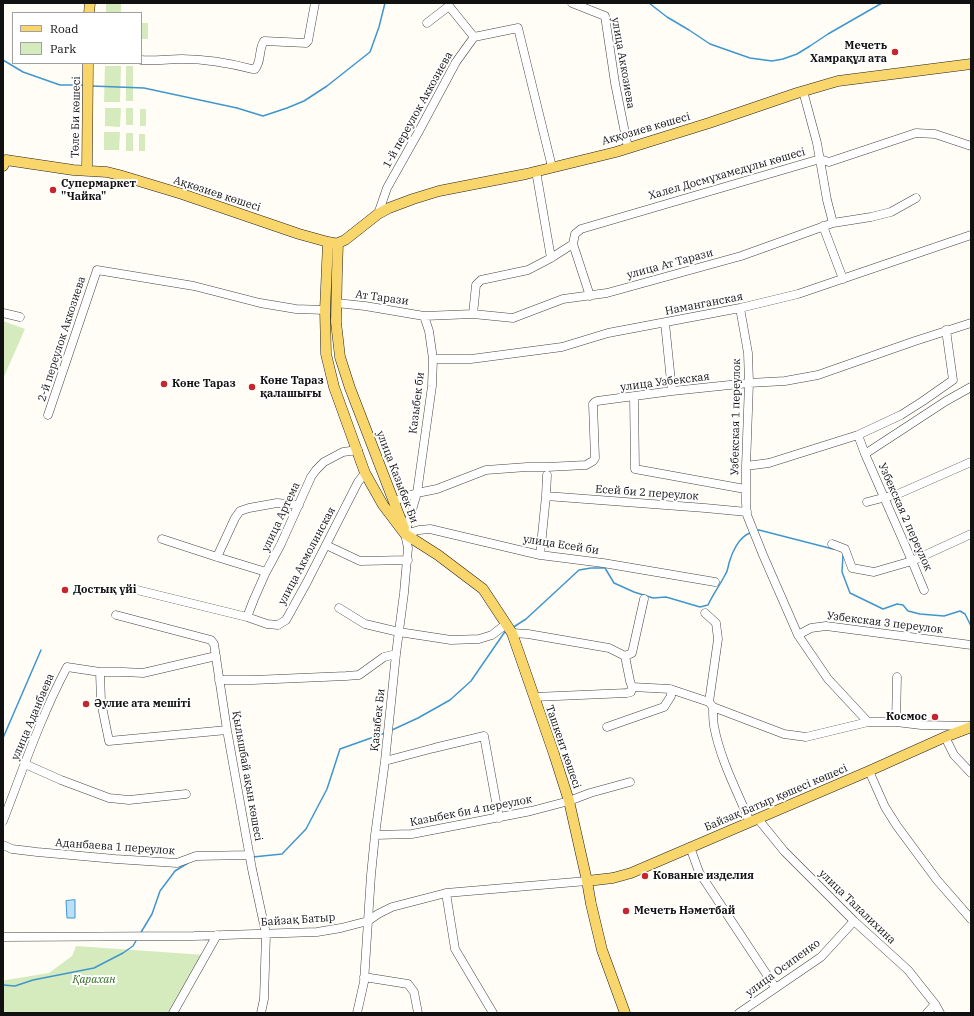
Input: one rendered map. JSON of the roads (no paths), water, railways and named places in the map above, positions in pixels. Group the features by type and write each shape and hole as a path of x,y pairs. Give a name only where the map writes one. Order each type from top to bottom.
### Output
{"main road":[{"name":"Төле Би көшесі","path":"87,171 88,64"},
{"name":"Аққозиев көшесі","path":"338,243 346,240 378,214 400,203 439,192 536,171 628,148 709,124 803,91 838,81 971,64"},
{"name":"Ақкөзиев көшесі","path":"4,162 73,170 108,172 182,194 299,234 328,242 338,243"},
{"name":"улица Казыбек Би","path":"328,242 325,310 326,354 331,377 365,473 383,505 405,534"},
{"name":"улица Казыбек Би","path":"338,243 336,274 336,322 340,358 405,534"},
{"path":"336,393 350,388"},
{"name":"Ташкент көшесі","path":"405,534 438,555 483,589 512,633 569,801 602,950 625,1013"},
{"name":"Байзақ Батыр қөшесі көшесі","path":"587,881 613,878 631,873 971,727"}],"street":[{"path":"142,60 182,59 226,63 255,69 259,64 264,41 306,43 308,41 315,3"},
{"name":"улица Аккозиева","path":"572,3 605,16 615,83 628,148"},
{"path":"427,23 449,6 474,37 518,28 552,167"},
{"name":"1-й переулок Аккозиева","path":"378,214 387,188 456,62 474,37"},
{"path":"803,91 817,143 827,200 833,223"},
{"name":"Халел Досмұхамедұлы көшесі","path":"574,244 575,234 581,229 820,159 829,162 916,133 935,134 971,146"},
{"path":"536,171 551,258"},
{"name":"улица Ат Тарази","path":"424,316 473,314 513,318 563,299 608,293 741,256 833,223 891,212 916,198"},
{"path":"823,226 843,279"},
{"name":"Наманганская","path":"433,359 471,359 562,346 608,334 740,308 798,294 971,235"},
{"path":"473,314 476,285 481,280 528,270 574,244 590,296"},
{"name":"2-й переулок Аккозиева","path":"48,415 97,270 194,286 260,303 296,310 325,310"},
{"name":"Ат Тарази","path":"336,303 365,306 424,316"},
{"name":"Узбекская 1 переулок","path":"740,308 748,353 746,466 747,512 751,526 798,636"},
{"path":"3,314 20,317"},
{"name":"Казыбек би","path":"405,534 417,494 432,386 433,359 429,331 424,316"},
{"path":"664,323 672,391"},
{"name":"улица Узбекская","path":"417,494 486,470 586,465 593,462 593,404 598,401 672,391 748,383 785,381 818,375 946,330 971,323"},
{"path":"746,466 769,463 858,435 901,415 923,401 953,380 946,330"},
{"name":"Узбекская 2 переулок","path":"865,454 946,401 971,387"},
{"path":"634,396 634,469 746,489"},
{"name":"Узбекская 2 переулок","path":"858,435 924,590"},
{"name":"улица Артема","path":"247,617 266,572 281,544 311,477 324,462 343,452 358,450"},
{"path":"867,502 898,494 971,462"},
{"name":"улица Акмолинская","path":"137,590 247,617 267,624 278,625 286,620 358,482 365,473"},
{"path":"540,555 547,474"},
{"path":"394,501 417,494"},
{"name":"Есей би 2 переулок","path":"546,496 747,512"},
{"path":"217,557 235,518 240,511 277,503 299,505"},
{"name":"улица Есей би","path":"405,534 430,529 540,555 603,563 715,582"},
{"name":"Қазыбек Би","path":"368,921 375,834 408,560 408,548 405,534"},
{"path":"832,544 845,549 852,568 874,572 912,560 971,534"},
{"path":"162,539 266,572"},
{"path":"326,545 360,561 408,560"},
{"path":"512,633 528,634 609,648 625,656 632,653 644,599"},
{"path":"339,608 365,624 399,632 451,640 479,639 492,635 506,624"},
{"path":"705,613 716,623 718,639 711,705"},
{"name":"Қылышбай ақын көшесі","path":"116,614 211,640 214,644 227,730 266,934 264,999 261,1013"},
{"name":"Узбекская 3 переулок","path":"798,636 811,628 826,626 971,645"},
{"path":"798,636 828,680 868,722"},
{"path":"219,680 261,680 359,675 384,657 396,654"},
{"path":"216,656 143,673 100,672 101,702 109,741 227,730"},
{"path":"534,697 631,692 632,687 625,656"},
{"name":"улица Аданбаева","path":"3,821 55,689 67,667 100,672"},
{"path":"896,722 897,677"},
{"path":"632,687 670,688 784,734 806,737 868,722 896,722 921,725 971,727"},
{"path":"607,727 664,707 671,696 670,688"},
{"name":"улица Талалихина","path":"711,705 717,738 726,764 754,820 854,921 908,970 935,1004 940,1013"},
{"path":"931,725 954,755 971,773"},
{"path":"385,761 484,736 499,818"},
{"path":"25,764 61,780 109,798 129,800 186,794"},
{"path":"869,771 885,807 897,826 938,880 971,919"},
{"path":"569,801 590,793 630,782"},
{"name":"Казыбек би 4 переулок","path":"375,834 412,834 499,818 569,801"},
{"name":"Аданбаева 1 переулок","path":"3,845 12,849 37,852 178,863 196,856 250,855"},
{"path":"690,847 699,872 775,988"},
{"name":"Байзақ Батыр","path":"3,937 194,936 317,932 368,921 392,907 446,893 587,881"},
{"path":"446,893 455,949 492,1013"},
{"path":"357,1013 364,977 368,921"},
{"name":"улица Осипенко","path":"739,1013 821,957 854,921"},
{"path":"173,1013 217,935"},
{"path":"364,977 408,984 414,992 418,1013"},
{"path":"927,1013 935,1004"}],"water":[{"path":"75,900 75,918 67,918 66,901"}],"waterway":[{"path":"92,86 144,88 237,108 263,116 304,101 327,86 370,52 379,27 385,3"},
{"path":"649,3 667,17 710,44 750,58 772,61 797,54 828,34 882,3"},
{"path":"3,60 23,72 60,85 84,85"},
{"path":"756,531 759,530 833,549"},
{"path":"512,628 526,619 579,570 591,568 605,568 614,583 634,592 653,598 666,597 700,607 708,605 727,572 730,559 736,545 742,538 750,533"},
{"path":"843,555 842,572 850,593 883,609 897,604 903,605 908,611 920,614 944,616 960,611 965,614 971,626"},
{"path":"392,730 418,718 450,700 471,681 506,632"},
{"path":"3,738 41,650"},
{"path":"253,857 282,854 306,829 327,789 340,749 385,733"},
{"path":"140,934 152,914 160,891 175,871 188,863"},
{"path":"3,985 15,986 33,980 94,968 123,953 133,946 137,939"}],"place":[{"name":"Мечеть Хамрақұл ата","path":"895,52"},
{"name":"Супермаркет \"Чайка\"","path":"53,190"},
{"name":"Көне Тараз","path":"164,384"},
{"name":"Көне Тараз қалашығы","path":"252,387"},
{"name":"Достық үйі","path":"65,590"},
{"name":"Әулие ата мешіті","path":"86,704"},
{"name":"Космос","path":"935,717"},
{"name":"Кованые изделия","path":"645,876"},
{"name":"Мечеть Нәметбай","path":"626,911"}],"park label":[{"name":"Қарахан","path":"94,980"}]}
